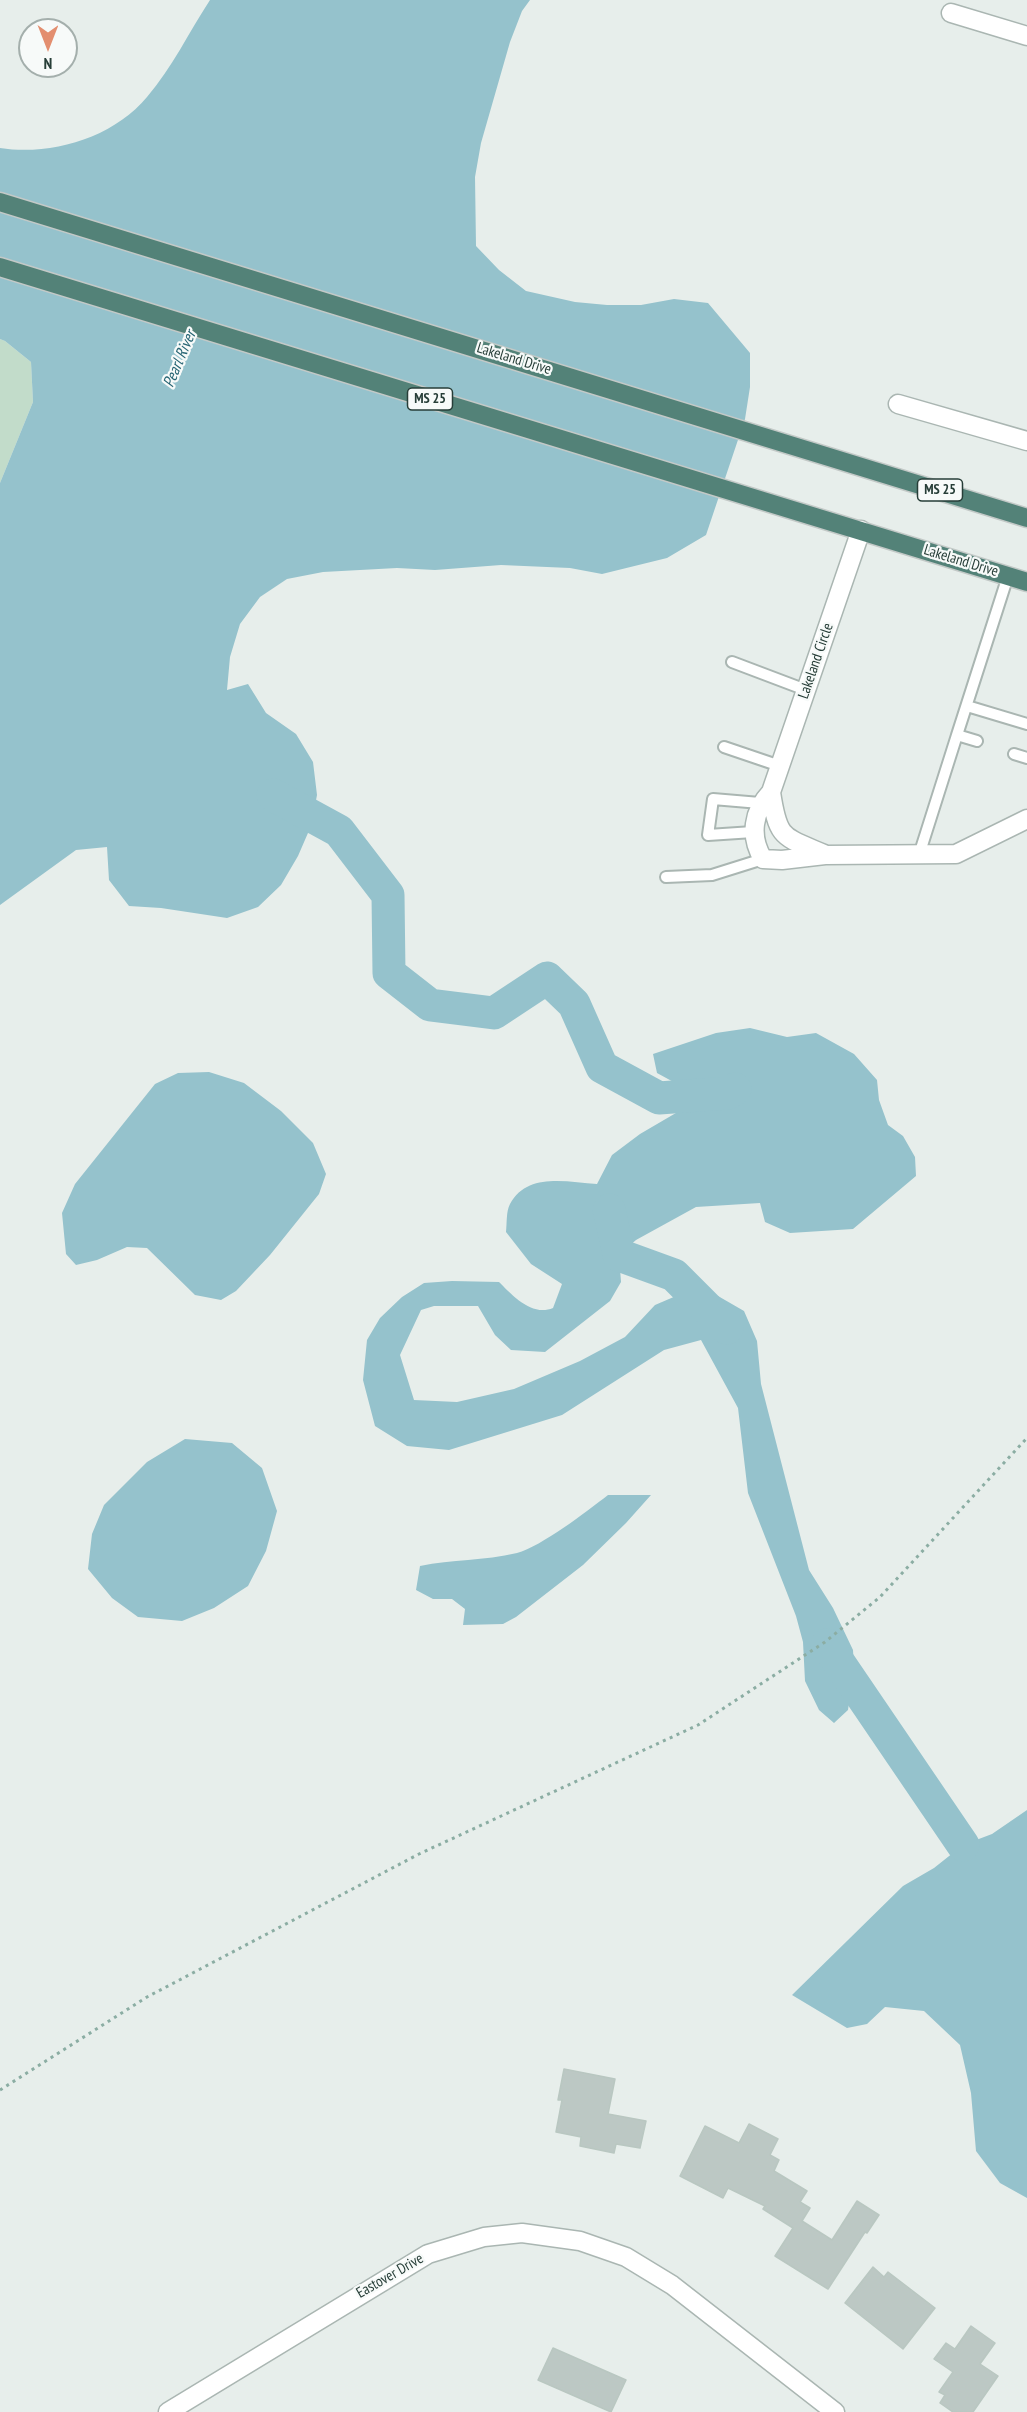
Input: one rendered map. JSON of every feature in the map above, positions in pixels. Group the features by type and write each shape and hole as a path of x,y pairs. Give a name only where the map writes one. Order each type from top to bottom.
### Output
{"highway":[{"name":"Lakeland Drive","path":"0,202 1027,518"},
{"name":"Lakeland Drive","path":"0,267 1027,582"}],"street":[{"path":"951,13 1027,36"},
{"path":"898,404 1027,441"},
{"name":"Lakeland Circle","path":"753,832 780,766 861,530"},
{"name":"Lakeland Circle","path":"766,797 776,822 787,838 825,855"},
{"name":"Lakeland Circle","path":"763,859 782,860 825,855 956,854 1027,819"},
{"path":"753,832 756,848 763,859"},
{"name":"Eastover Drive","path":"175,2410 428,2254 484,2237 522,2233 580,2241 626,2257 672,2285 835,2412"}],"lane":[{"path":"919,855 1008,576"},
{"path":"732,662 806,690"},
{"path":"967,706 1027,724"},
{"path":"957,735 977,741"},
{"path":"724,747 780,766"},
{"path":"1014,754 1027,758"},
{"path":"753,832 708,835 713,799 766,797"},
{"path":"666,877 712,875 763,859"}],"path":[{"path":"0,2090 147,1997 408,1859 698,1725 825,1642 880,1597 1027,1438"}],"green space":[{"path":"0,339 31,362 33,402 0,483"}],"water":[{"name":"Pearl River","path":"210,0 530,0 522,11 510,42 481,143 475,177 476,246 499,270 526,291 575,302 607,305 641,305 674,299 708,303 750,353 750,387 745,419 706,535 667,558 602,574 570,568 501,565 435,570 397,568 323,572 287,579 260,597 240,624 230,657 227,690 248,684 266,713 296,734 313,762 317,795 311,826 298,856 281,885 258,907 227,918 161,908 129,906 109,880 107,847 76,850 0,905 0,483 33,402 31,362 0,339 0,148 20,150 60,146 80,141 117,123 133,111 156,86"},
{"path":"750,1028 787,1037 816,1033 854,1054 877,1080 879,1100 888,1125 903,1136 915,1157 916,1176 853,1229 790,1233 765,1222 760,1203 696,1207 636,1240 619,1255 621,1282 610,1301 545,1352 511,1350 495,1335 478,1306 434,1306 421,1310 400,1355 414,1400 457,1402 514,1389 580,1361 625,1337 655,1305 676,1296 718,1296 744,1311 757,1341 761,1384 809,1570 833,1608 853,1650 854,1667 848,1710 834,1723 819,1710 805,1681 803,1642 796,1616 748,1493 738,1408 701,1340 664,1350 562,1415 449,1450 407,1446 375,1426 363,1380 367,1340 380,1318 402,1297 424,1283 499,1282 530,1307 538,1310 553,1308 562,1284 531,1264 506,1232 509,1207 517,1194 527,1187 549,1181 597,1184 612,1155 640,1134 693,1103 690,1091 657,1073 653,1054 716,1033"},
{"path":"209,1072 244,1083 281,1111 313,1143 326,1174 319,1194 270,1255 236,1291 221,1300 195,1295 147,1248 127,1247 97,1260 76,1265 66,1254 62,1213 75,1184 155,1084 178,1073"},
{"path":"185,1439 232,1443 262,1468 277,1511 266,1551 248,1586 214,1608 182,1621 138,1617 112,1598 88,1569 92,1534 104,1505 147,1462"},
{"path":"608,1495 651,1495 583,1565 516,1617 503,1624 463,1625 465,1609 452,1599 433,1599 416,1590 420,1566 517,1553 564,1528"},
{"path":"1027,1810 1027,2198 1000,2183 976,2151 971,2093 960,2045 924,2011 885,2007 867,2024 847,2028 792,1995 903,1886 934,1868 963,1845 992,1834"}],"building":[{"path":"564,2069 615,2079 608,2114 646,2121 640,2148 616,2144 614,2153 580,2146 581,2137 556,2132 562,2100 558,2100"},
{"path":"749,2124 778,2139 770,2155 779,2160 774,2171 807,2191 800,2202 810,2208 802,2221 832,2240 857,2201 879,2215 867,2233 865,2232 828,2289 775,2256 793,2228 763,2209 765,2206 728,2188 723,2198 680,2176 705,2126 739,2143"},
{"path":"873,2267 884,2277 888,2272 935,2308 903,2349 845,2303"},
{"path":"971,2326 995,2343 980,2364 998,2376 973,2412 953,2412 940,2403 945,2395 939,2392 953,2372 934,2359 946,2343 955,2349"},
{"path":"553,2348 626,2380 611,2412 538,2380"}],"waterway":[{"path":"273,795 339,831 388,895 389,973 430,1005 494,1013 547,978 574,1004 602,1067 659,1098 728,1093 735,1089"},
{"path":"609,1210 619,1255 674,1275 727,1328"},
{"path":"827,1645 963,1845"}]}
